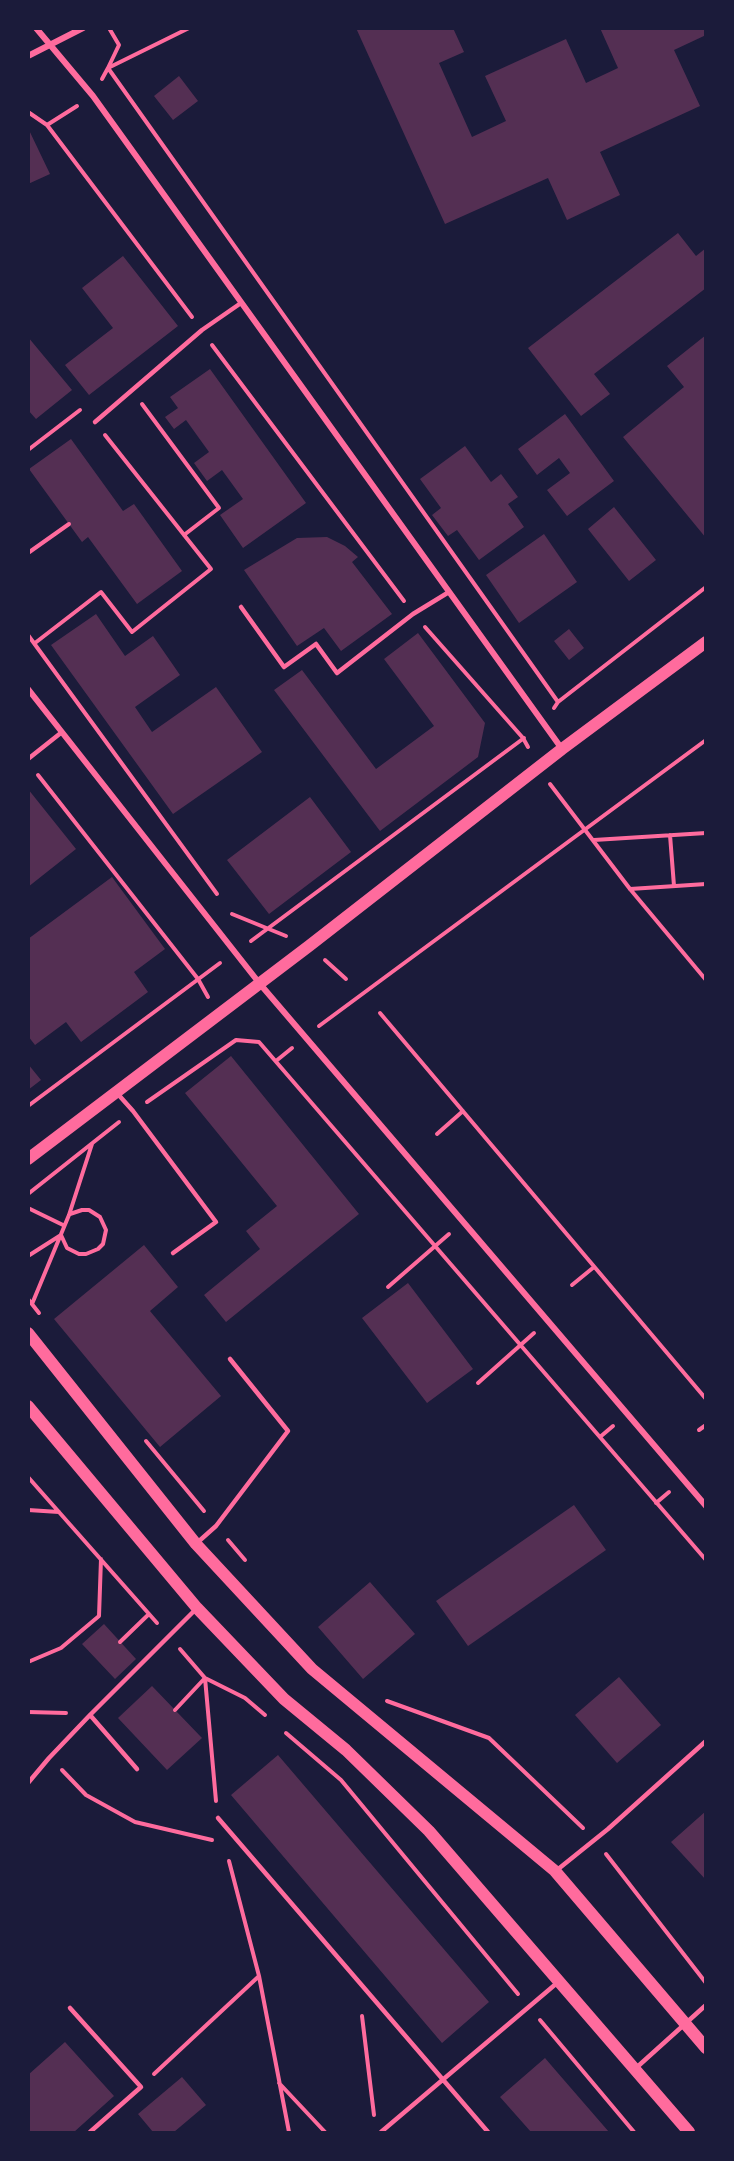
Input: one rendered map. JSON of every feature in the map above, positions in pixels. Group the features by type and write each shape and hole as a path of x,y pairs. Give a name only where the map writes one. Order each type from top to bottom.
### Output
{"main road":[{"path":"28,1159 705,642"},
{"path":"28,1333 196,1544 312,1669 555,1871 705,2048"},
{"path":"28,1406 197,1608 284,1699 346,1750 429,1831 636,2068 689,2133"}],"street":[{"path":"36,28 93,96 562,749"},
{"path":"28,56 83,28"},
{"path":"28,689 260,984 705,1506"}],"lane":[{"path":"95,422 202,330 242,303"},
{"path":"241,607 284,667 316,644 337,673 413,614 449,592"},
{"path":"28,759 62,732"},
{"path":"117,1092 216,1222 173,1253"},
{"path":"196,1544 216,1526 288,1431 230,1359"},
{"path":"28,1783 90,1714 197,1608"},
{"path":"90,1714 137,1769"},
{"path":"555,1871 608,1829 705,1741"},
{"path":"218,1818 488,2133"},
{"path":"381,2133 560,1981"},
{"path":"636,2068 705,2005"},
{"path":"70,2008 141,2087 90,2133"}],"path":[{"path":"47,125 93,96 119,45 109,28"},
{"path":"108,68 189,28"},
{"path":"108,68 558,702"},
{"path":"28,112 47,125 413,614 523,738 538,768 630,889 705,980"},
{"path":"132,392 219,508 184,535"},
{"path":"28,450 84,407 211,569 132,632 101,592 35,643"},
{"path":"28,553 69,525"},
{"path":"28,1106 544,724 558,702 705,587"},
{"path":"28,635 220,898"},
{"path":"364,994 705,740"},
{"path":"36,772 198,979 218,1016 236,1040 259,1042 705,1560"},
{"path":"593,840 705,833"},
{"path":"670,835 674,886"},
{"path":"630,889 705,884"},
{"path":"227,907 234,916 268,928"},
{"path":"380,1013 705,1399"},
{"path":"437,1134 463,1111"},
{"path":"47,1322 30,1302 69,1215 93,1143"},
{"path":"28,1208 63,1225"},
{"path":"61,1235 67,1248 79,1254 92,1252 103,1244 106,1230 100,1217 88,1210 69,1215"},
{"path":"388,1287 463,1221"},
{"path":"28,1256 61,1235"},
{"path":"572,1286 594,1267"},
{"path":"478,1383 547,1320"},
{"path":"699,1430 705,1425"},
{"path":"143,1437 246,1562"},
{"path":"28,1477 205,1678 245,1698 271,1720"},
{"path":"28,1510 59,1512"},
{"path":"28,1662 61,1648 99,1616 101,1559"},
{"path":"120,1642 149,1614"},
{"path":"175,1710 205,1678"},
{"path":"49,1758 86,1795 135,1822 224,1843 218,1818 205,1678"},
{"path":"382,1699 489,1738 594,1839 705,1983"},
{"path":"28,1712 90,1714"},
{"path":"280,1728 340,1780 634,2133"},
{"path":"227,1854 259,1976 289,2133"},
{"path":"141,2087 259,1976"},
{"path":"357,1979 375,2121"},
{"path":"279,2082 325,2133"}],"building":[{"path":"356,28 453,28 464,52 439,63 472,137 506,121 485,76 566,39 586,83 618,68 600,28 706,28 706,35 674,50 700,106 600,152 620,195 567,220 548,178 445,224"},
{"path":"179,76 198,101 173,120 154,96"},
{"path":"28,128 50,174 28,184"},
{"path":"678,233 696,256 706,248 706,288 594,374 610,394 581,416 528,348"},
{"path":"123,256 178,326 89,395 65,365 113,328 82,288"},
{"path":"706,335 706,538 623,437 684,387 667,366"},
{"path":"28,337 72,390 36,419 28,410"},
{"path":"210,369 306,503 243,548 220,515 243,499 222,470 207,481 194,463 209,452 186,420 174,429 165,417 178,408 170,397"},
{"path":"565,414 614,481 567,516 547,490 570,473 559,458 537,475 518,449"},
{"path":"71,439 123,511 134,504 182,571 137,604 88,537 82,542 29,469"},
{"path":"465,446 491,482 501,474 518,497 508,504 524,527 479,560 457,530 448,536 432,515 441,508 420,479"},
{"path":"614,507 656,560 629,581 588,529"},
{"path":"544,534 577,582 519,623 486,575"},
{"path":"327,537 345,546 358,557 352,562 392,614 341,651 324,628 297,646 244,570 297,538"},
{"path":"96,614 125,656 153,636 180,675 135,707 152,732 216,687 262,752 173,814 51,645"},
{"path":"569,629 584,648 569,660 554,641"},
{"path":"418,633 485,723 478,757 380,831 274,690 302,670 376,769 434,726 384,659"},
{"path":"28,789 76,849 28,887"},
{"path":"310,797 351,852 269,914 227,860"},
{"path":"112,877 165,949 134,972 148,992 81,1042 66,1022 35,1045 28,1036 28,939"},
{"path":"231,1056 359,1214 226,1322 204,1295 260,1249 246,1231 277,1206 185,1093"},
{"path":"28,1064 41,1080 28,1090"},
{"path":"144,1245 178,1287 150,1311 221,1396 160,1447 54,1319"},
{"path":"408,1283 473,1369 427,1403 362,1318"},
{"path":"574,1505 606,1550 468,1646 436,1601"},
{"path":"370,1582 415,1634 363,1679 318,1627"},
{"path":"104,1624 136,1659 115,1679 82,1644"},
{"path":"619,1677 661,1725 617,1763 575,1715"},
{"path":"152,1686 202,1738 167,1770 118,1718"},
{"path":"278,1755 489,2002 442,2043 231,1795"},
{"path":"706,1811 706,1880 671,1842"},
{"path":"65,2042 114,2096 74,2132 28,2132 28,2075"},
{"path":"545,2058 609,2132 531,2132 500,2097"},
{"path":"182,2077 206,2105 174,2132 153,2132 138,2114"}]}
